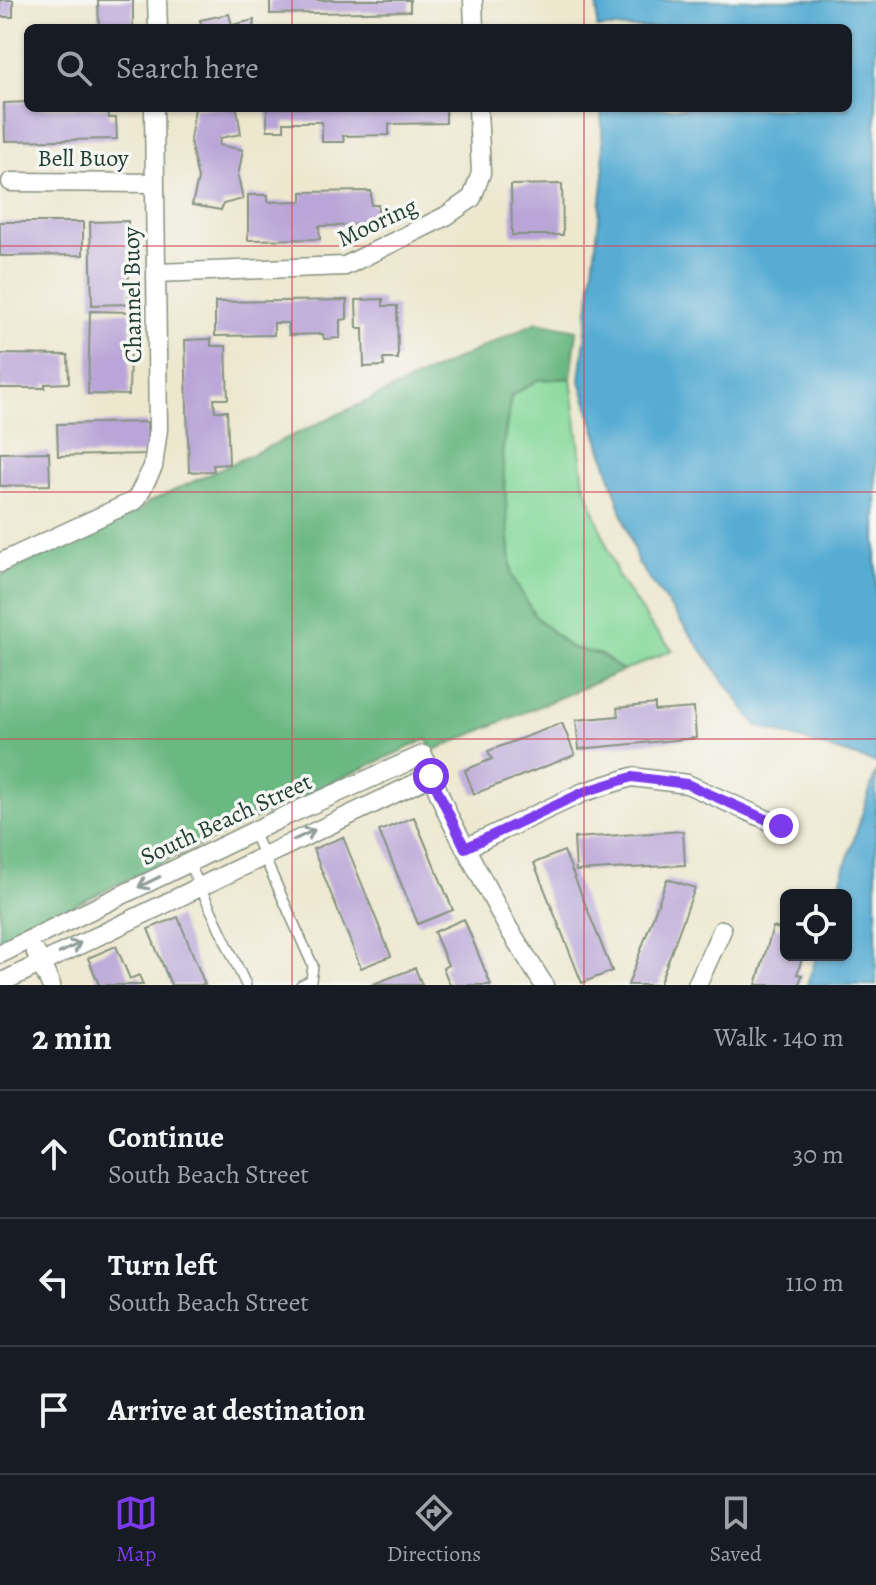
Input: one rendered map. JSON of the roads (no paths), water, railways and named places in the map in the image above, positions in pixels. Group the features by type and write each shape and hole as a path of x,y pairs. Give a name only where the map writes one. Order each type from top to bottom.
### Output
{"street":[{"path":"157,0 158,24"},
{"path":"473,0 474,24"},
{"name":"Channel Buoy","path":"0,563 136,500 153,467 158,429 154,112"},
{"name":"Mooring","path":"156,273 345,266 446,216 472,198 481,173 478,112"},
{"name":"Bell Buoy","path":"11,182 155,183"},
{"name":"South Beach Street","path":"0,954 253,832 423,755 465,848 507,926 544,985"},
{"name":"South Beach Street","path":"0,983 431,776"},
{"path":"465,848 584,792 632,777 687,784 781,826"},
{"path":"697,985 722,930"},
{"path":"30,940 51,985"}],"lane":[{"path":"253,832 313,966 311,980 301,985"},
{"path":"189,863 246,985"}],"water":[{"path":"597,0 876,0 876,763 757,726 638,563 580,381 604,174 601,112 852,112 852,24 597,24"},
{"path":"876,771 876,985 807,985 815,961 852,961 852,889 838,889"}]}
